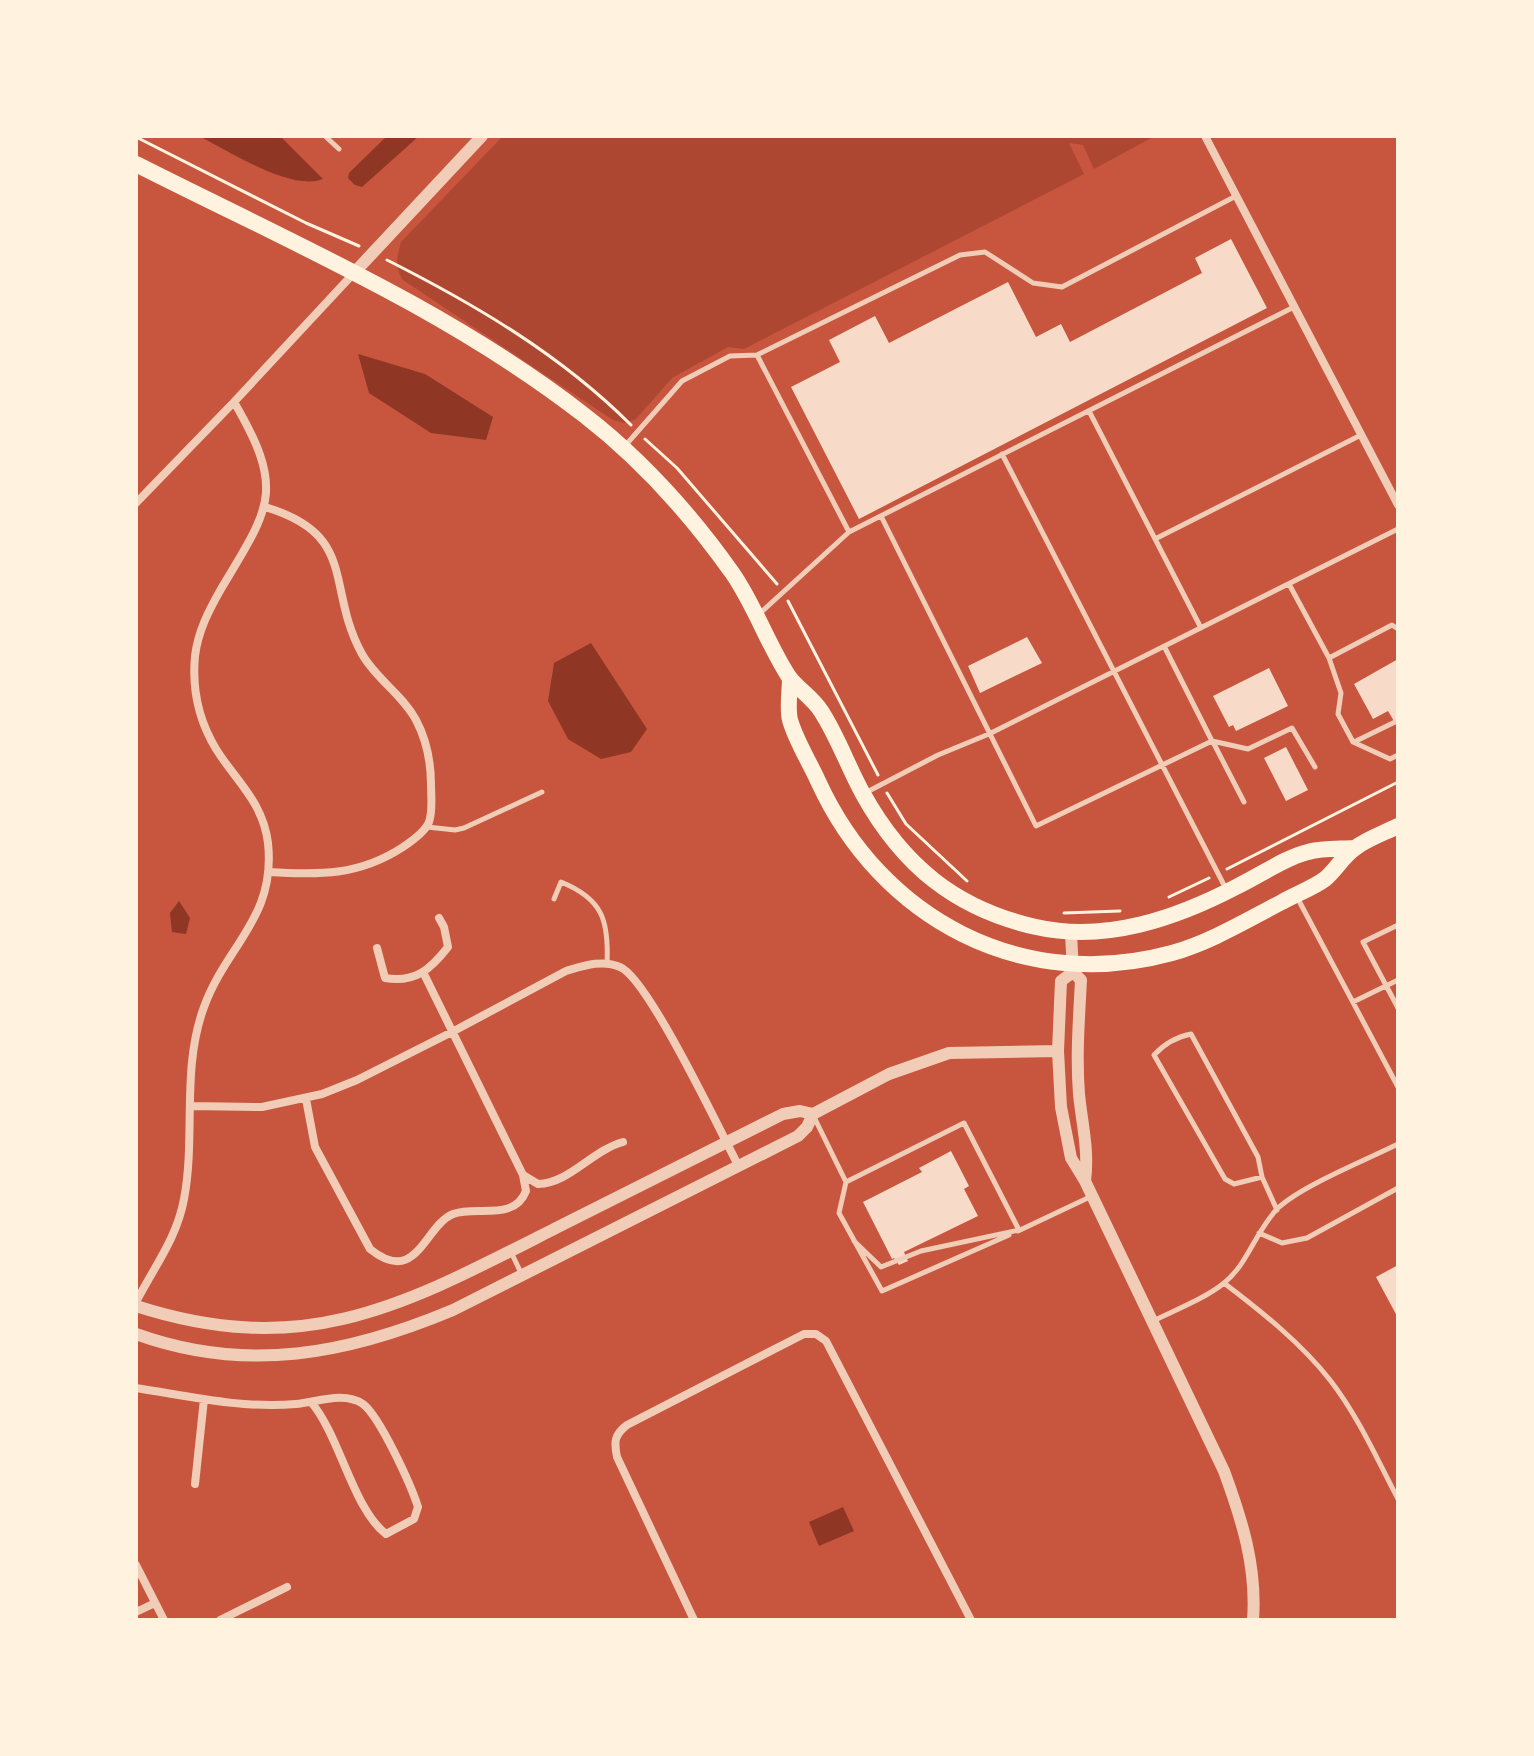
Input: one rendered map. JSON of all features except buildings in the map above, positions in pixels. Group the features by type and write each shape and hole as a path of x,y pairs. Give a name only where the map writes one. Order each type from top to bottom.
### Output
{"main road":[{"path":"136,164 462,332 532,376 623,448 702,535 734,576 790,678 820,708 863,794 889,834 941,888 986,912 1036,927 1071,933 1121,929 1171,918 1308,852 1354,848"},
{"path":"790,678 789,718 834,815 856,848 880,875 913,904 961,934 1021,956 1072,968 1173,953 1217,936 1323,880 1354,848 1398,826"}],"street":[{"path":"136,503 482,136"},
{"path":"1205,136 1398,505"},
{"path":"234,402 261,453 266,472 265,507 258,527 210,608 200,631 195,655 195,679 205,727 216,749 239,777 260,814 267,838 268,872 258,914 219,973 203,1009 192,1059 187,1175 179,1223 136,1304 194,1322 231,1328 305,1327 378,1311 413,1298 511,1251 783,1114 800,1111 813,1114"},
{"path":"265,507 295,517 323,541 335,563 347,616 362,654 377,676 399,696 414,717 428,754 431,781 429,822 413,840 392,854 357,869 332,874 268,872"},
{"path":"377,948 385,978 403,981 423,972 448,947 439,918"},
{"path":"1071,933 1072,968 1081,980 1077,1051 1088,1153 1085,1181"},
{"path":"190,1106 262,1107 306,1099 357,1080 566,971 607,964 630,972 638,982 739,1167"},
{"path":"1072,968 1061,981 1058,1051 1061,1107 1071,1158 1085,1181 1224,1471 1250,1553 1253,1620"},
{"path":"306,1099 321,1161 370,1249 380,1257 404,1259 416,1254 443,1220 455,1213 489,1213 517,1202 526,1191 523,1175 423,972"},
{"path":"136,1334 193,1349 266,1356 326,1350 408,1329 798,1136 813,1114 889,1074 949,1053 1058,1051"},
{"path":"523,1175 538,1184 557,1180 597,1153 623,1142"},
{"path":"694,1620 617,1457 614,1443 617,1433 804,1334 816,1334 826,1341 971,1620"},
{"path":"136,1388 258,1405 351,1398 365,1406 383,1433 414,1494 418,1507 414,1519 386,1534 372,1524 338,1450 311,1402"},
{"path":"195,1484 204,1399"},
{"path":"136,1565 164,1620"},
{"path":"220,1620 287,1587"},
{"path":"136,1612 155,1603"}],"lane":[{"path":"325,136 339,149"},
{"path":"623,448 682,381 730,356 757,355 960,255 985,252 1033,283 1062,287 1236,196"},
{"path":"757,616 849,532 1294,306"},
{"path":"757,355 849,532"},
{"path":"1089,411 1201,628"},
{"path":"1155,539 1361,435"},
{"path":"1002,454 1228,892"},
{"path":"881,516 1036,826 1212,741 1248,749 1292,728 1315,767"},
{"path":"863,794 1398,529"},
{"path":"1289,584 1329,658 1341,693 1338,714 1353,742 1390,759 1398,755"},
{"path":"1329,658 1392,625 1398,629"},
{"path":"1164,646 1244,802"},
{"path":"1353,742 1395,722"},
{"path":"426,827 464,828 542,792"},
{"path":"554,899 561,882 585,893 595,903 606,923 607,964"},
{"path":"1296,894 1398,1087"},
{"path":"1398,925 1363,942 1398,1008"},
{"path":"1353,1002 1398,980"},
{"path":"1262,1177 1234,1184 1225,1179 1154,1055 1162,1046 1191,1034 1258,1157 1262,1177 1277,1210"},
{"path":"813,1114 846,1182 839,1213 882,1291 1092,1196"},
{"path":"846,1182 964,1123 1019,1230"},
{"path":"1153,1322 1224,1283 1239,1267 1277,1210 1308,1189 1398,1144"},
{"path":"1259,1233 1282,1243 1307,1238 1398,1188"},
{"path":"854,1241 881,1267 921,1251 1019,1230"},
{"path":"511,1251 522,1275"},
{"path":"1224,1283 1277,1326 1330,1380 1398,1499"}],"path":[{"path":"136,137 372,253 492,317 595,389 706,500 773,577 906,824 971,886"},
{"path":"1165,899 1398,782"},
{"path":"1055,913 1093,914 1129,910"}],"shaded area":[{"path":"199,136 280,136 323,179 310,182 278,175"},
{"path":"387,136 419,136 362,187 355,185 348,178 349,173"},
{"path":"503,136 1155,136 1094,169 1083,145 1069,143 1084,174 744,349 728,347 672,378 636,419 625,423 613,420 403,280 398,271 401,242"},
{"path":"358,354 425,374 493,417 486,440 431,433 369,393"},
{"path":"591,643 647,729 631,752 601,759 568,739 548,701 554,663"},
{"path":"179,901 190,918 186,934 172,932 170,913"},
{"path":"843,1507 854,1531 819,1546 809,1522"}]}
